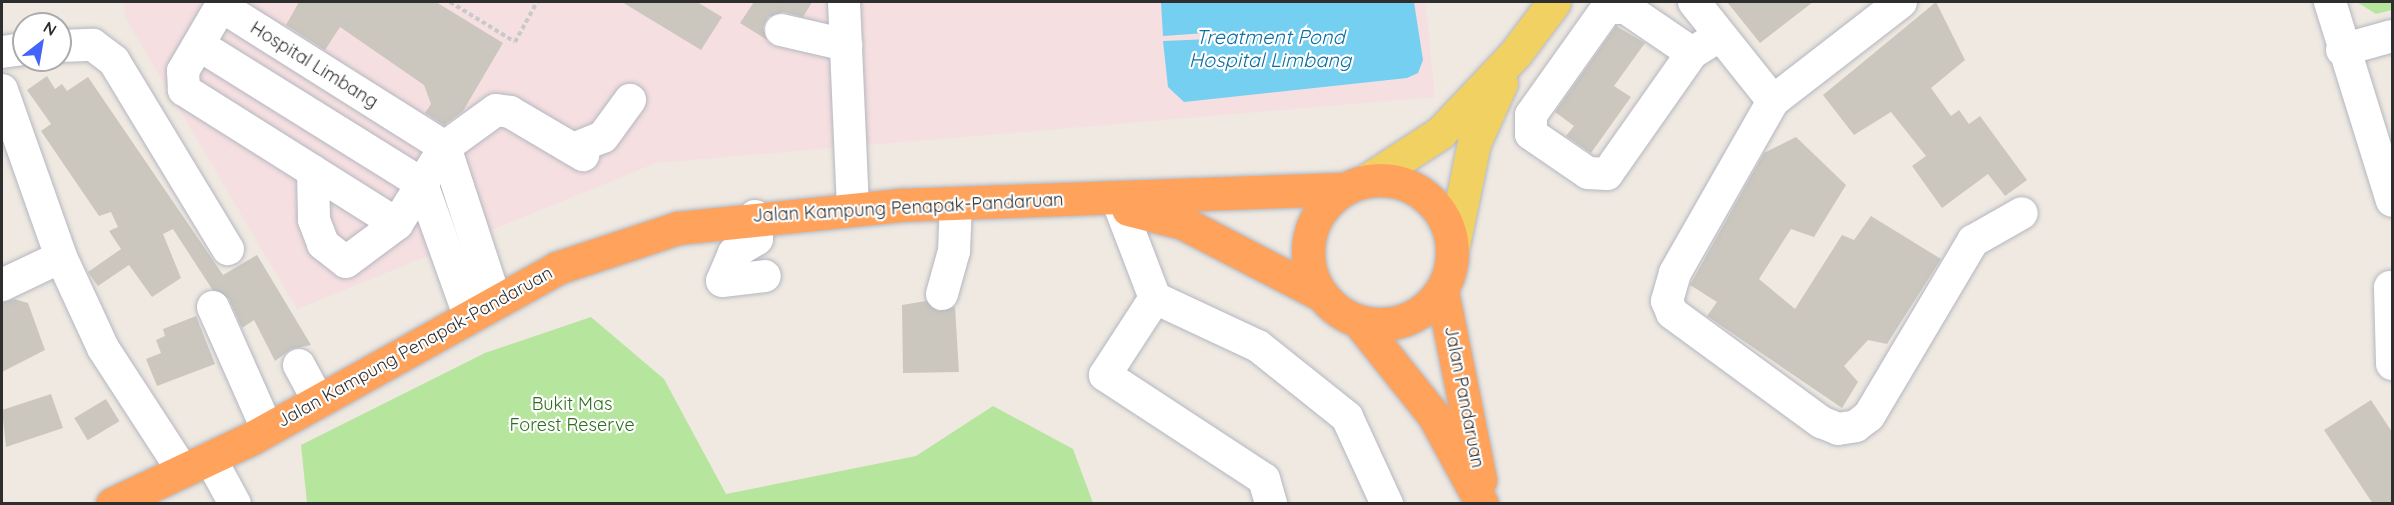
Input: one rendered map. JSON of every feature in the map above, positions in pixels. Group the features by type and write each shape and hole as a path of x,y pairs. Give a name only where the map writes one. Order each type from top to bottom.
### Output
{"highway":[{"path":"1391,180 1434,202 1453,245 1443,291 1406,321 1359,322 1320,294 1310,272 1312,225 1355,185 1391,180"},
{"name":"Jalan Kampung Penapak-Pandaruan","path":"112,504 319,402 482,307 618,243 755,216 853,208 1355,185"},
{"name":"Jalan Kampung Penapak-Pandaruan","path":"1087,198 1183,224 1320,294"},
{"name":"Jalan Pandaruan","path":"1443,291 1483,504"},
{"name":"Jalan Pandaruan","path":"1359,322 1434,416 1483,504"}],"main road":[{"path":"1355,185 1440,134 1515,54 1551,6"},
{"path":"1453,245 1474,143 1515,54"}],"street":[{"path":"844,2 853,208"},
{"path":"1694,2 1773,101"},
{"path":"1901,2 1773,101 1675,273 1667,301 1679,322 1821,422 1838,429 1869,417 1973,242 2022,213"},
{"path":"2330,2 2342,50 2392,201"},
{"name":"Hospital Limbang","path":"397,224 184,90 181,77 222,4 445,147"},
{"path":"1692,53 1620,5 1602,12 1532,115 1529,127 1536,138 1594,176 1612,169 1692,53 1719,36"},
{"path":"1551,6 1583,39"},
{"path":"781,30 846,45"},
{"path":"2342,50 2392,36"},
{"path":"72,46 93,45 114,61 228,249"},
{"path":"199,45 422,184 482,307"},
{"path":"2,90 11,146 103,348 196,464 235,504"},
{"path":"313,171 314,220 334,257 346,262 359,257 397,224 445,147 503,109 578,152 603,137 630,100"},
{"path":"445,147 482,307"},
{"path":"942,294 954,251 956,203"},
{"path":"1120,207 1155,298 1258,346 1347,417 1387,504"},
{"path":"755,216 757,239 734,253 722,281 765,276"},
{"path":"2,285 61,257"},
{"path":"2390,287 2392,364"},
{"path":"1155,298 1106,375 1264,478 1271,504"},
{"path":"213,308 267,429"},
{"path":"299,365 319,402"}],"path":[{"path":"450,2 515,42 537,2"}],"shaded area":[{"path":"124,2 1425,2 1435,97 656,163 297,309 125,17"}],"green space":[{"path":"2357,2 2392,2 2392,10 2376,14"},
{"name":"Bukit Mas Forest Reserve","path":"591,317 664,379 726,494 916,456 993,406 1073,449 1093,503 307,503 301,445 485,353"}],"water":[{"name":"Treatment Pond Hospital Limbang","path":"1161,2 1414,2 1423,60 1418,73 1407,78 1184,102 1168,87 1163,41 1211,39 1220,47 1225,37 1220,32 1163,36"}],"building":[{"path":"299,2 436,2 503,43 463,111 444,125 425,113 431,104 424,85 340,27 325,50 286,25"},
{"path":"622,2 697,2 722,17 701,50"},
{"path":"754,2 812,2 803,17 784,12 768,17 763,27 767,40 740,23"},
{"path":"1727,2 1813,2 1760,43"},
{"path":"1936,2 1965,60 1931,88 1951,116 1959,110 1969,124 1980,116 2027,180 2005,196 1988,174 1942,208 1912,166 1926,156 1891,112 1854,135 1823,95"},
{"path":"1616,26 1645,43 1614,86 1631,97 1591,153 1566,136 1574,126 1555,112"},
{"path":"47,76 55,89 62,84 67,91 88,77 223,275 257,255 311,345 291,349 275,361 254,320 242,328 229,299 212,289 173,229 163,234 181,278 152,297 129,265 98,286 88,272 121,249 109,231 118,227 111,212 99,216 41,131 51,124 27,90"},
{"path":"1796,137 1846,185 1814,237 1791,229 1759,279 1795,309 1842,235 1854,240 1871,216 1941,259 1887,344 1868,340 1844,366 1858,382 1842,408 1707,316 1717,302 1690,285 1764,153"},
{"path":"14,299 28,303 45,350 2,372 2,303"},
{"path":"926,301 938,311 955,307 959,372 903,373 902,305"},
{"path":"196,316 215,364 157,386 146,359 161,353 156,340 165,336 163,329"},
{"path":"51,394 63,428 6,447 2,410"},
{"path":"106,399 119,421 88,440 74,418"},
{"path":"2371,400 2392,432 2392,504 2373,504 2324,430"}]}
